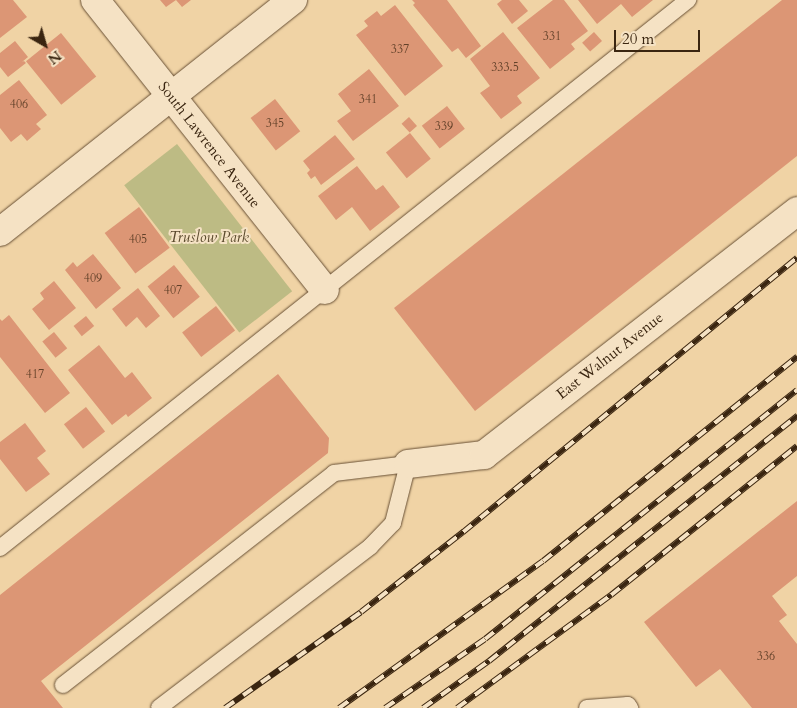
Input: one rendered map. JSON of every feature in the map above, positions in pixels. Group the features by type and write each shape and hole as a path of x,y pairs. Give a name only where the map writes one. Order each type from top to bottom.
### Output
{"street":[{"name":"South Lawrence Avenue","path":"95,0 325,290"},
{"path":"0,232 293,0"},
{"name":"East Walnut Avenue","path":"408,464 484,455 797,211"}],"lane":[{"path":"0,548 688,0"},
{"path":"63,685 334,473 408,464 393,523 376,541 159,708"},
{"path":"587,708 628,705 630,708"}],"green space":[{"name":"Truslow Park","path":"177,144 292,291 239,333 124,185"}],"building":[{"path":"0,0 13,0 27,17 0,38"},
{"path":"160,0 176,0 166,7"},
{"path":"176,0 191,0 182,7"},
{"path":"412,0 447,0 481,46 466,58 458,48 452,52 413,5 415,3"},
{"path":"502,0 519,0 528,11 512,24 497,4"},
{"path":"553,0 564,0 588,31 571,44 575,49 550,69 517,28"},
{"path":"578,0 653,0 632,17 621,4 597,24"},
{"path":"782,0 797,0 797,156 475,411 394,308"},
{"path":"395,5 443,66 405,96 356,35 368,26 364,21 377,11 381,16"},
{"path":"503,32 540,78 517,96 522,103 501,119 480,93 490,86 470,59"},
{"path":"594,32 602,41 590,52 582,43"},
{"path":"61,33 96,77 61,105 26,61"},
{"path":"15,41 28,57 22,62 26,63 8,77 0,67 0,53"},
{"path":"369,69 399,106 353,141 337,121 351,111 338,94"},
{"path":"19,80 47,115 36,124 41,129 27,141 21,134 11,142 0,128 0,95"},
{"path":"275,99 300,131 276,150 251,118"},
{"path":"447,106 465,129 440,149 422,126"},
{"path":"409,117 417,126 410,133 402,124"},
{"path":"410,133 431,159 407,178 386,153"},
{"path":"335,135 355,159 321,185 315,176 311,179 307,173 310,170 303,161"},
{"path":"357,166 376,190 383,185 400,207 370,231 352,207 336,220 318,196"},
{"path":"139,207 170,248 135,274 105,233"},
{"path":"93,254 121,288 96,309 65,270 73,262 77,267"},
{"path":"174,265 200,297 173,318 148,286"},
{"path":"54,281 76,308 49,330 32,309 44,299 40,293"},
{"path":"138,288 160,316 146,328 137,317 126,327 112,309"},
{"path":"216,306 235,330 201,357 182,332"},
{"path":"9,315 70,393 45,413 0,357 0,319 2,321"},
{"path":"86,316 94,326 82,336 74,326"},
{"path":"54,332 67,348 56,358 42,341"},
{"path":"99,345 125,378 132,372 152,398 128,417 126,414 112,425 68,370"},
{"path":"278,374 329,438 328,453 41,681 63,708 0,708 0,595"},
{"path":"86,407 105,431 83,449 64,424"},
{"path":"25,423 46,451 37,458 50,474 26,492 0,459 0,442"},
{"path":"797,501 797,576 772,596 787,615 779,621 797,644 797,708 752,708 720,669 696,687 644,622"}],"railway":[{"path":"225,708 361,612 463,532 797,258"},
{"path":"339,708 543,561 797,357"},
{"path":"385,708 485,639 797,390"},
{"path":"423,708 489,661 797,416"},
{"path":"457,708 611,595 797,446"}]}
